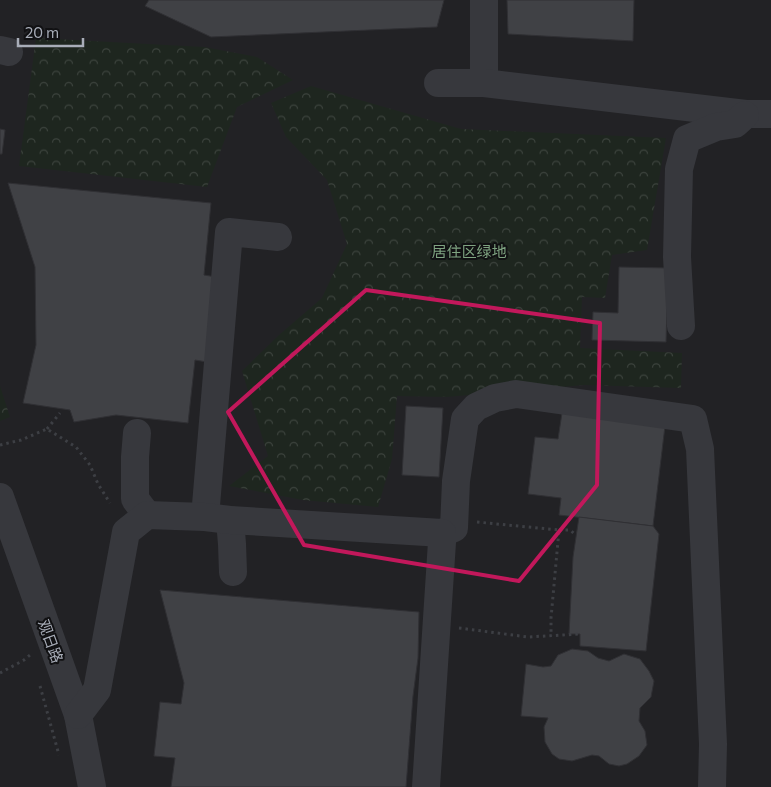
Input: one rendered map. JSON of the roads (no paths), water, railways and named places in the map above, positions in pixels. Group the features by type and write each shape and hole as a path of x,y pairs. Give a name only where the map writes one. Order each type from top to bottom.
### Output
{"street":[{"path":"484,0 484,83"},
{"path":"438,83 484,83 759,114"},
{"path":"681,326 676,256 679,169 687,140 716,127 735,124 759,114"},
{"path":"233,572 232,544 217,519 229,232 278,237"},
{"path":"431,787 442,542 448,526 465,419 476,407 495,398 516,394 693,419 700,449 713,744 712,787"},
{"path":"138,433 135,457 135,498 147,515"},
{"name":"观日路","path":"0,497 78,715 92,787"},
{"path":"78,715 97,690 126,532 147,515 448,526"}],"park label":[{"name":"居住区绿地","path":"469,251"}]}
